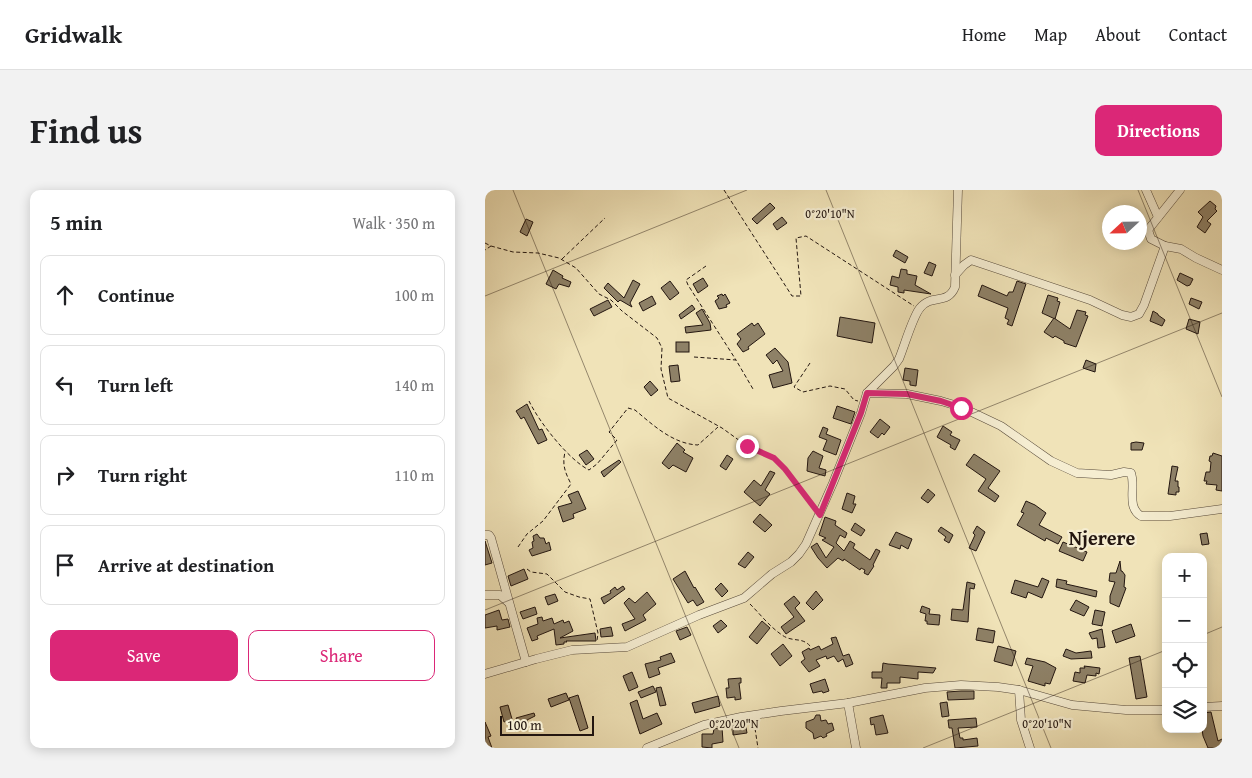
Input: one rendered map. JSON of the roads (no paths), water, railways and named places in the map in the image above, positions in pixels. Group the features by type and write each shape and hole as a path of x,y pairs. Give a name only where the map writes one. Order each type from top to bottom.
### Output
{"street":[{"path":"485,674 572,650 627,648 699,615 744,598 799,554 820,515 867,393 899,359 919,309 930,300 946,298 955,287 957,190"},
{"path":"1146,190 1158,217"},
{"path":"1180,190 1148,230 1151,239 1165,246 1181,249 1222,270"},
{"path":"955,275 971,260 1090,300 1122,315 1131,317 1139,314 1144,305 1165,246"},
{"path":"867,393 907,394 941,401 961,408 1001,426 1051,461 1077,473 1111,475 1125,472 1131,473 1133,503 1137,513 1141,516 1170,516 1222,509"},
{"path":"485,536 489,535 491,538 525,662"},
{"path":"485,595 500,595 508,602"},
{"path":"647,748 704,726 753,716 848,703 925,688 961,685 1019,690 1072,705 1126,710 1162,710"},
{"path":"1019,690 1021,720 1030,748"},
{"path":"848,703 856,748"},
{"path":"1207,707 1222,706"}],"district":[{"name":"Njerere","path":"1102,537"}]}
